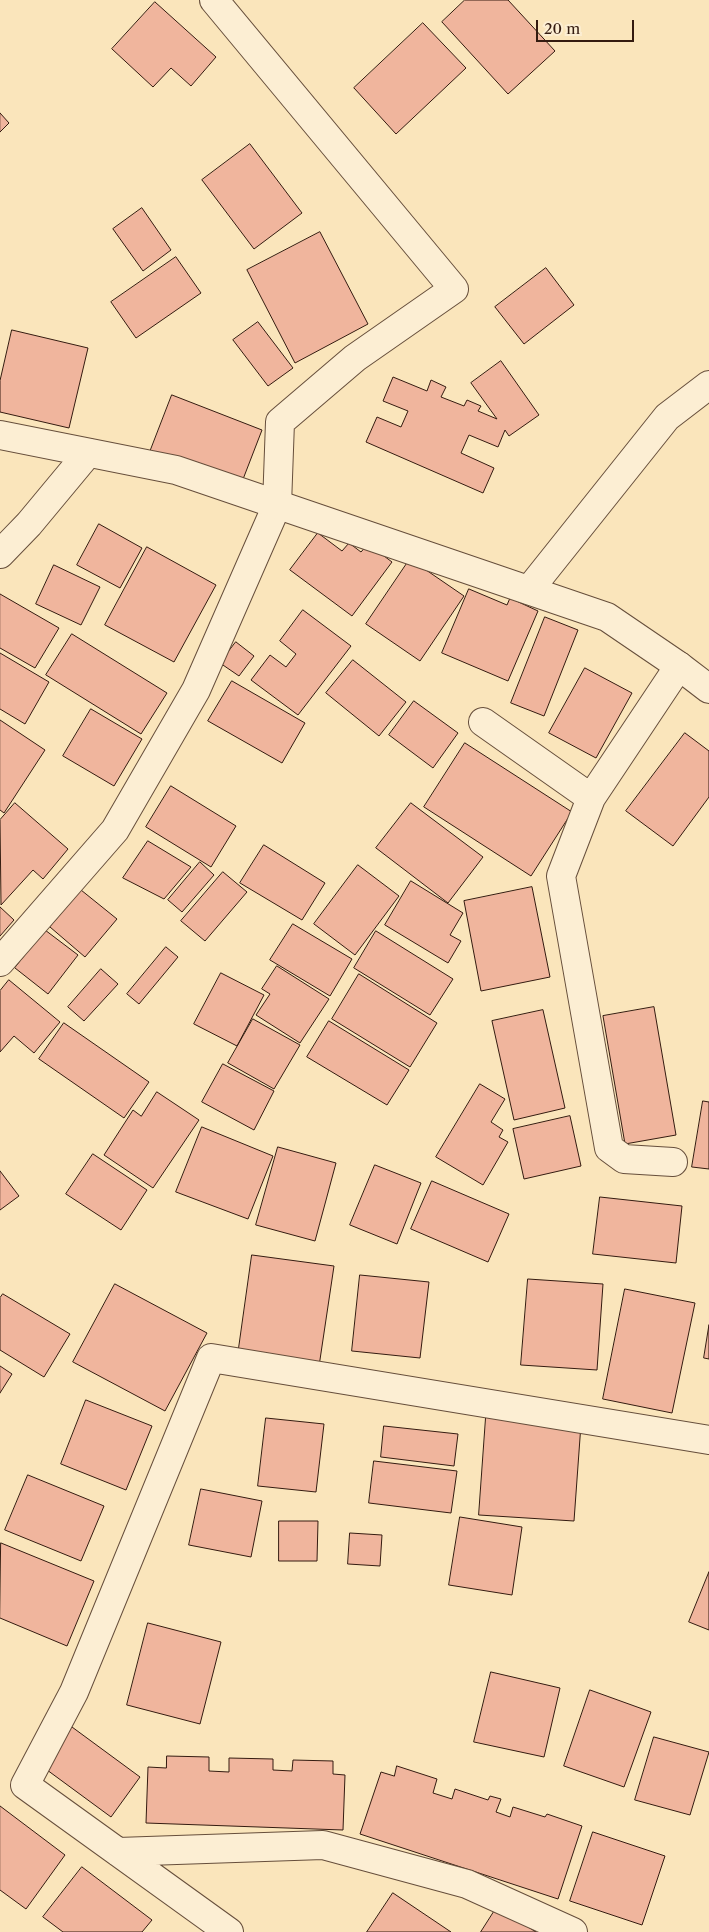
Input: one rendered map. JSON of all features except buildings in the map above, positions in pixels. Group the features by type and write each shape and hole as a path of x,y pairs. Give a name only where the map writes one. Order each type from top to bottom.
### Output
{"street":[{"path":"0,962 115,830 196,690 277,505 280,422 355,358 454,290 214,0"},
{"path":"529,590 667,417 709,385"},
{"path":"0,435 176,470 607,617 709,689"},
{"path":"0,554 29,524 88,453"},
{"path":"673,1162 624,1159 609,1148 562,876 591,798 679,666"},
{"path":"483,722 591,798"},
{"path":"229,1932 25,1785 74,1692 211,1358 709,1440"},
{"path":"118,1852 323,1844 467,1884 573,1932"}]}
